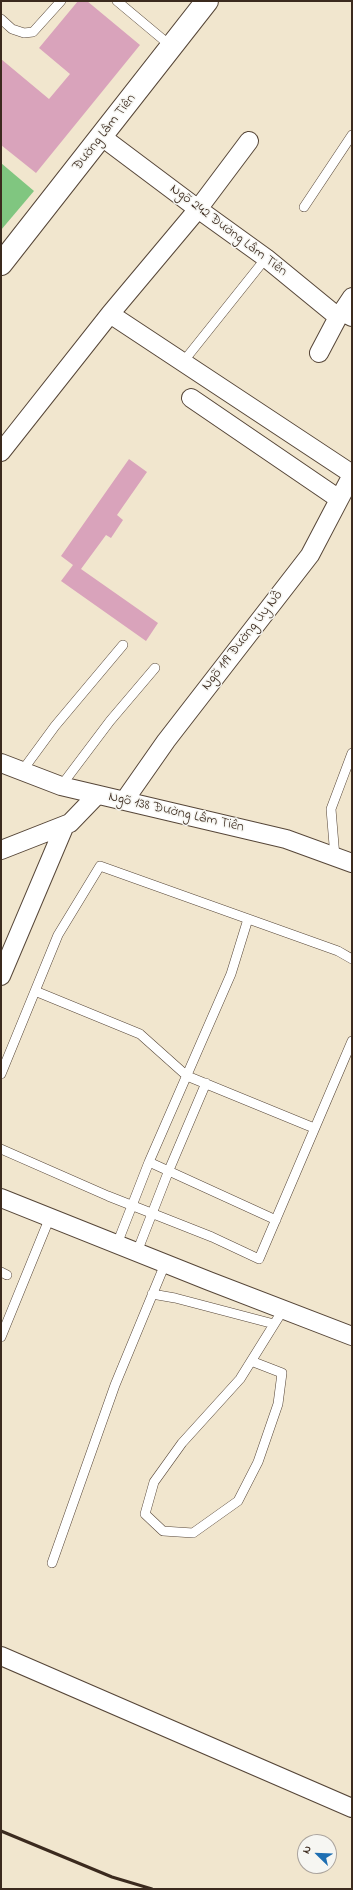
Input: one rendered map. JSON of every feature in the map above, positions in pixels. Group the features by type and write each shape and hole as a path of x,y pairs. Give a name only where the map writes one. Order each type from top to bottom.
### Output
{"street":[{"name":"Đường Lâm Tiên","path":"1,264 207,1"},
{"name":"Ngõ 242 Đường Lâm Tiên","path":"102,136 198,210 266,258 346,311"},
{"path":"1,452 110,314 198,210 249,141"},
{"path":"319,353 346,311"},
{"path":"110,314 352,474"},
{"path":"191,398 339,499"},
{"name":"Ngõ 119 Đường Uy Nỗ","path":"124,801 166,741 310,555 352,474"},
{"name":"Ngõ 138 Đường Lâm Tiên","path":"1,763 61,786 286,839 352,863"},
{"path":"1,850 70,824 97,795"},
{"path":"1,976 65,825"},
{"path":"1,1198 165,1264 278,1317 352,1335"},
{"path":"1,1656 352,1808"}],"lane":[{"path":"1,20 12,29 24,33 33,32 61,1"},
{"path":"117,1 172,47"},
{"path":"304,206 352,135"},
{"path":"183,362 266,258"},
{"path":"22,771 55,726 123,645"},
{"path":"61,786 110,720 155,668"},
{"path":"335,857 331,809 352,753"},
{"path":"1,1074 58,935 100,866 338,951 352,959"},
{"path":"117,1244 149,1162 231,974 248,919"},
{"path":"35,991 140,1034 187,1076 314,1128"},
{"path":"1,1149 108,1196 212,1237 259,1259 352,1041"},
{"path":"137,1252 169,1170 206,1083"},
{"path":"149,1162 276,1220"},
{"path":"1,1337 50,1217"},
{"path":"52,1563 115,1385 165,1264"},
{"path":"152,1294 278,1317 251,1361 240,1379 182,1443 154,1482 145,1514 163,1531 193,1533 238,1501 258,1462 278,1404 282,1373 251,1361"}],"green space":[{"path":"1,163 34,191 1,230"}],"building":[{"path":"78,1 87,1 140,45 36,173 1,145 1,59 49,99 70,74 39,48"},
{"path":"129,459 147,472 117,515 123,520 111,538 106,535 81,569 158,623 146,641 61,581 73,565 61,556"}],"railway":[{"path":"1,1831 112,1877 152,1889"}]}
